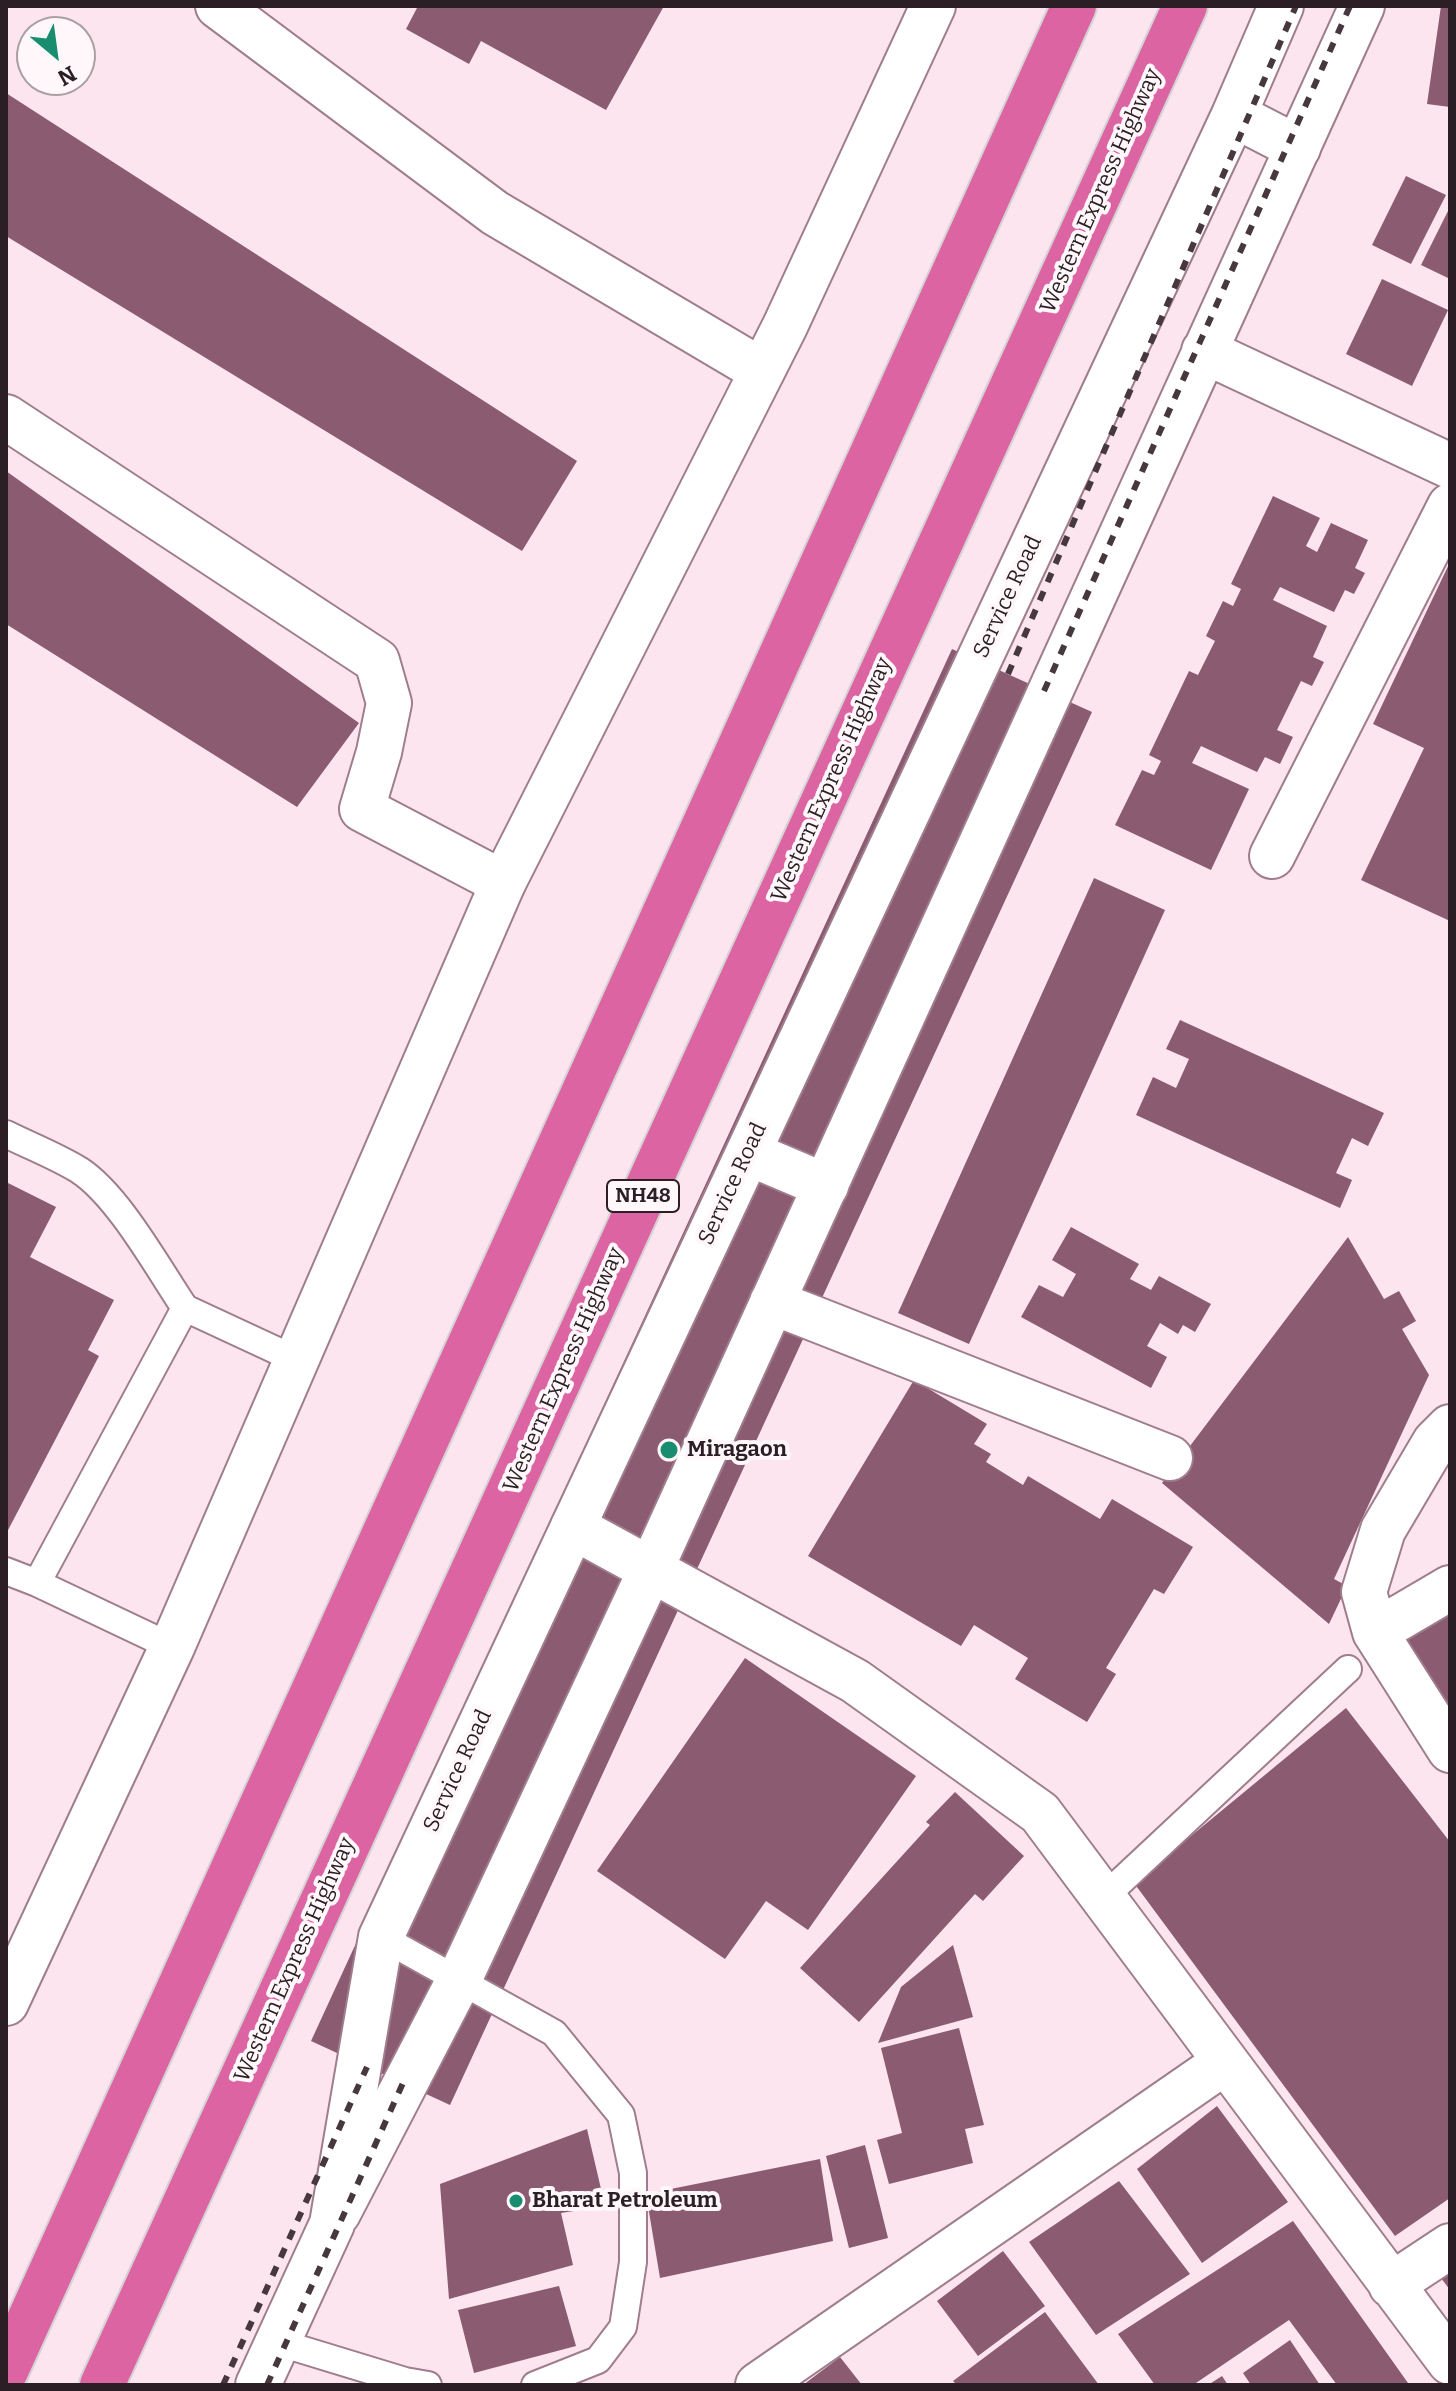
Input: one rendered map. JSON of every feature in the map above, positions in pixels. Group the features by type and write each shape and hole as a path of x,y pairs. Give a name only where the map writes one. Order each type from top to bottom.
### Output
{"highway":[{"path":"6,2371 1074,6"},
{"name":"Western Express Highway","path":"102,2385 1185,6"}],"street":[{"path":"218,6 495,213 762,371"},
{"path":"6,2002 172,1647 503,883 785,326 933,6"},
{"name":"Service Road","path":"258,2385 332,2224 381,1937 1234,115 1281,6"},
{"path":"332,2224 459,1980 651,1569 1060,676 1362,6"},
{"path":"1234,115 1298,148"},
{"path":"1204,351 1450,466"},
{"path":"6,417 377,661 389,703 379,752 362,809 503,883"},
{"path":"1272,856 1450,506"},
{"path":"748,1153 826,1186"},
{"path":"772,1302 1170,1458"},
{"path":"1445,1446 1383,1530 1364,1592 1375,1632 1450,1750"},
{"path":"573,1527 855,1681 1040,1813 1450,2362"},
{"path":"1375,1632 1450,1588"},
{"path":"758,2385 1225,2062"},
{"path":"1391,2285 1450,2246"}],"lane":[{"path":"6,1134 80,1171 102,1190 129,1224 185,1308 297,1360"},
{"path":"37,1583 185,1308"},
{"path":"6,1571 172,1647"},
{"path":"1103,1898 1348,1669"},
{"path":"381,1937 554,2033 621,2115 633,2173 633,2262 623,2327 598,2360 535,2385"},
{"path":"277,2342 405,2381 428,2385"}],"building":[{"path":"418,6 664,6 606,110 481,41 469,64 406,29"},
{"path":"1441,6 1450,6 1450,107 1427,104"},
{"path":"6,93 577,461 522,551 6,236"},
{"path":"1406,176 1446,195 1411,264 1372,245"},
{"path":"1450,207 1450,279 1421,265"},
{"path":"1382,279 1448,310 1412,386 1346,354"},
{"path":"6,471 359,723 297,807 6,624"},
{"path":"1273,496 1320,518 1306,546 1317,552 1331,523 1368,540 1355,568 1365,573 1354,594 1345,590 1334,612 1280,587 1273,600 1327,626 1313,657 1324,662 1312,686 1301,681 1277,730 1293,737 1280,764 1265,757 1257,772 1201,746 1192,763 1249,789 1211,870 1115,825 1142,770 1154,775 1161,761 1149,755 1189,671 1198,675 1215,641 1206,636 1223,601 1233,606 1241,589 1231,584"},
{"path":"1450,562 1450,921 1361,880 1424,748 1373,724"},
{"path":"952,649 1092,712 450,2105 311,2041"},
{"path":"1094,878 1165,910 969,1344 898,1313"},
{"path":"1180,1020 1384,1113 1368,1146 1352,1138 1336,1173 1352,1180 1340,1208 1136,1115 1153,1077 1176,1088 1189,1059 1166,1049"},
{"path":"6,1182 56,1207 30,1257 114,1300 88,1350 99,1356 6,1534"},
{"path":"1071,1227 1139,1264 1130,1279 1151,1290 1159,1276 1211,1304 1195,1332 1183,1325 1178,1334 1160,1323 1147,1346 1167,1357 1151,1388 1021,1317 1039,1285 1063,1297 1076,1274 1052,1260"},
{"path":"1348,1237 1384,1299 1399,1291 1416,1321 1402,1329 1429,1375 1334,1579 1347,1586 1329,1624 1162,1483"},
{"path":"914,1380 987,1424 974,1444 991,1454 986,1462 1023,1485 1028,1476 1100,1519 1112,1499 1193,1547 1164,1594 1154,1589 1106,1668 1116,1674 1087,1722 1015,1679 1028,1658 974,1625 961,1646 808,1556"},
{"path":"1450,1610 1450,1730 1398,1640"},
{"path":"745,1658 916,1776 808,1930 766,1901 725,1959 597,1871"},
{"path":"1346,1708 1450,1842 1450,2198 1395,2236 1134,1883"},
{"path":"955,1792 1024,1856 983,1901 975,1894 859,2022 800,1968 930,1825 926,1822"},
{"path":"953,1945 973,2017 878,2043 901,1987"},
{"path":"959,2028 984,2125 965,2129 973,2163 889,2184 877,2140 902,2133 881,2048"},
{"path":"1217,2106 1288,2202 1202,2263 1137,2169"},
{"path":"587,2129 605,2206 561,2213 573,2265 449,2299 440,2184"},
{"path":"865,2145 888,2238 849,2248 826,2156"},
{"path":"820,2159 833,2241 660,2278 646,2194"},
{"path":"1119,2181 1190,2274 1096,2335 1029,2242"},
{"path":"1293,2221 1408,2383 1337,2385 1289,2320 1193,2385 1155,2385 1118,2334"},
{"path":"1003,2251 1045,2306 978,2356 937,2301"},
{"path":"1450,2266 1450,2290 1438,2274"},
{"path":"559,2286 576,2346 474,2373 458,2310"},
{"path":"1045,2312 1099,2385 957,2385 953,2381"},
{"path":"1290,2340 1320,2385 1251,2385 1243,2373"},
{"path":"840,2357 862,2385 803,2385"},
{"path":"1222,2376 1228,2385 1208,2385"}],"railway":[{"path":"1008,674 1296,6"},
{"path":"1044,691 1350,6"},
{"path":"223,2385 367,2067"},
{"path":"267,2385 403,2083"}],"place":[{"name":"Miragaon","path":"669,1450"},
{"name":"Bharat Petroleum","path":"516,2201"}]}
